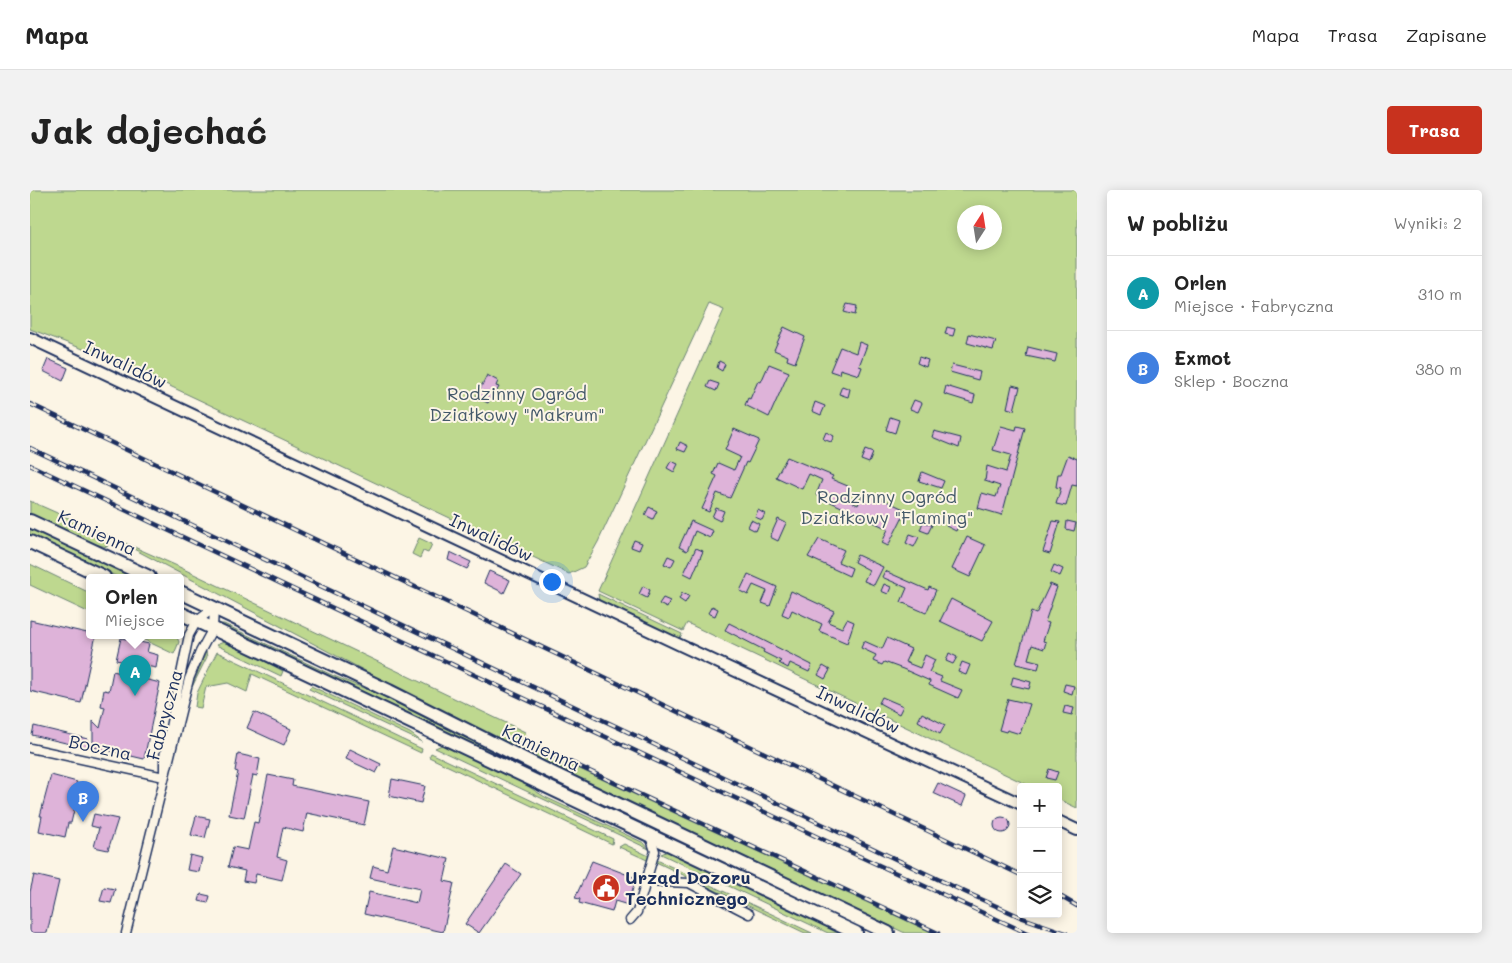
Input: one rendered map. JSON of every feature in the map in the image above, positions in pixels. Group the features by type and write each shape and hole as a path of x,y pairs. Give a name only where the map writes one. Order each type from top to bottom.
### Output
{"main road":[{"name":"Kamienna","path":"30,521 143,574"},
{"name":"Kamienna","path":"30,542 98,574"},
{"name":"Kamienna","path":"184,594 389,691 548,772 888,933"},
{"name":"Kamienna","path":"184,615 856,933"}],"street":[{"name":"Inwalidów","path":"30,338 680,646 1017,802"},
{"name":"Fabryczna","path":"164,778 164,756 189,635 197,621 214,608"},
{"name":"Fabryczna","path":"126,933 164,778 171,758 189,679 200,652 213,628 214,608"},
{"name":"Boczna","path":"30,748 164,778"},
{"path":"1062,823 1077,830"},
{"path":"630,920 637,912 656,851 650,835"},
{"path":"656,851 670,844"},
{"path":"646,881 689,883 749,914"}],"green space":[{"path":"30,190 1077,190 1077,808 1062,801 1062,783 1024,783 687,623 683,631 598,591 724,310 709,304 598,542 584,567 569,574 123,364 30,329"},
{"path":"30,501 175,565 525,732 528,745 933,933 905,933 481,732 111,537 107,547 87,542 30,515"},
{"path":"30,526 132,574 112,574 30,536"},
{"path":"419,538 432,544 428,553 423,551 420,558 412,554"},
{"path":"30,564 86,591 86,611 30,585"},
{"path":"598,594 682,634 681,637 677,638 605,605 599,600"},
{"path":"218,624 224,624 334,676 405,705 879,933 872,933"},
{"path":"142,639 178,639 179,642 174,654"},
{"path":"224,642 237,646 283,671 281,676 216,645"},
{"path":"206,652 207,657 192,687"},
{"path":"217,652 422,749 421,753 252,674 247,692 228,683 206,687 201,708 195,707 197,693"},
{"path":"311,686 410,733 422,742 309,689"},
{"path":"442,745 449,746 507,773 545,797 644,843 649,849 435,748"},
{"path":"431,753 613,839 612,844 429,757"},
{"path":"624,844 649,856 647,860 619,847"},
{"path":"668,851 847,933 828,933 661,854"},
{"path":"657,860 812,933 805,933 656,862"}],"building":[{"path":"847,304 857,306 855,315 844,312"},
{"path":"784,327 805,337 795,363 787,360 788,356 774,350"},
{"path":"947,327 955,329 953,336 945,334"},
{"path":"969,334 996,341 993,350 967,343"},
{"path":"859,342 867,345 859,366 862,367 859,375 840,369 839,374 830,371 840,347 856,353"},
{"path":"1028,347 1057,354 1055,362 1026,356"},
{"path":"919,357 928,360 926,367 917,363"},
{"path":"48,359 68,368 63,381 43,371"},
{"path":"719,361 725,364 722,371 717,368"},
{"path":"769,364 789,372 769,417 745,405 748,398 750,399 758,381 761,382"},
{"path":"952,365 980,372 978,380 950,372"},
{"path":"487,375 498,381 496,386 499,387 492,400 490,399 488,403 476,397"},
{"path":"710,381 719,384 716,391 707,387"},
{"path":"1012,385 1020,387 1014,410 1007,408"},
{"path":"842,386 850,389 848,397 839,394"},
{"path":"946,386 975,395 973,403 944,394"},
{"path":"914,400 922,403 918,412 910,409"},
{"path":"815,402 825,406 821,415 812,411"},
{"path":"890,417 899,420 895,433 886,430"},
{"path":"1001,426 1016,430 1017,426 1025,428 1002,515 978,508 982,493 996,497 1000,486 985,481 987,466 1006,472 1011,455 993,450"},
{"path":"734,429 759,440 748,463 746,462 730,498 717,493 709,512 702,509 717,476 713,474 718,463 734,470 740,457 725,450"},
{"path":"934,431 961,438 959,448 932,437"},
{"path":"826,432 834,436 831,442 823,439"},
{"path":"680,442 688,446 685,452 677,449"},
{"path":"865,450 873,453 869,463 861,460"},
{"path":"1068,455 1077,459 1077,486 1072,485 1066,506 1056,504 1061,488 1056,487 1058,474 1061,474"},
{"path":"787,457 833,476 831,479 850,487 845,499 858,505 864,491 906,510 888,546 882,543 888,529 816,495 822,480 809,474 802,489 776,477"},
{"path":"671,461 678,464 674,472 667,468"},
{"path":"922,472 944,481 941,488 919,481"},
{"path":"649,507 657,511 653,519 645,515"},
{"path":"716,508 724,511 720,521 712,517"},
{"path":"758,510 765,514 762,520 755,517"},
{"path":"778,519 786,523 778,541 770,537"},
{"path":"949,519 959,524 956,531 946,526"},
{"path":"751,520 759,524 756,531 748,527"},
{"path":"691,521 713,531 710,538 695,531 687,551 679,547"},
{"path":"1053,521 1060,522 1050,554 1043,552"},
{"path":"1067,521 1076,523 1074,531 1066,529"},
{"path":"923,522 932,525 928,533 920,530"},
{"path":"910,534 919,537 914,547 906,543"},
{"path":"967,537 985,545 970,577 952,569"},
{"path":"819,539 844,550 838,562 852,568 849,576 808,557"},
{"path":"634,540 642,543 639,550 631,547"},
{"path":"696,548 703,551 692,577 684,573"},
{"path":"450,552 471,562 467,569 448,560"},
{"path":"857,555 883,567 874,585 864,581 869,570 854,562"},
{"path":"668,556 675,559 671,567 664,564"},
{"path":"1054,565 1063,569 1060,576 1051,572"},
{"path":"489,571 510,580 504,593 484,583"},
{"path":"885,571 928,590 929,587 936,590 926,613 901,602 907,588 882,577"},
{"path":"748,574 777,587 770,606 762,603 767,591 753,585 748,595 740,591"},
{"path":"884,584 891,587 888,594 881,591"},
{"path":"1050,584 1057,587 1045,622 1049,623 1043,641 1046,642 1044,649 1032,645 1028,659 1040,662 1038,669 1016,664 1031,612 1036,614"},
{"path":"643,586 650,590 647,598 639,594"},
{"path":"791,591 834,611 828,622 842,628 847,619 854,622 847,643 819,631 822,624 792,610 789,617 782,614"},
{"path":"682,593 689,596 685,603 679,599"},
{"path":"663,598 670,601 667,608 659,604"},
{"path":"951,599 993,621 982,641 940,621"},
{"path":"712,606 718,609 715,616 708,613"},
{"path":"30,620 86,633 86,639 95,639 81,703 30,691"},
{"path":"729,623 812,665 809,672 790,663 788,668 779,663 781,661 763,652 764,650 725,630"},
{"path":"887,638 911,649 905,662 920,668 925,655 935,660 929,672 942,677 940,681 962,690 958,698 929,685 930,681 903,669 884,662 882,665 873,661 876,655 861,648 864,641 882,649"},
{"path":"121,639 149,644 147,652 158,655 156,668 116,660"},
{"path":"949,653 957,657 953,664 946,661"},
{"path":"962,662 970,665 966,675 958,672"},
{"path":"823,666 830,670 825,679 818,675"},
{"path":"113,671 160,683 144,759 93,747 93,721 100,728 105,707 101,706 104,690 109,691"},
{"path":"1013,677 1031,682 1029,689 1011,685"},
{"path":"1065,684 1074,686 1072,694 1063,691"},
{"path":"882,697 903,706 899,714 879,703"},
{"path":"1008,699 1030,704 1020,734 999,730"},
{"path":"1065,706 1074,708 1072,715 1063,713"},
{"path":"254,712 291,729 284,745 247,728"},
{"path":"922,713 945,725 940,734 918,721"},
{"path":"34,726 88,739 87,748 32,735"},
{"path":"350,749 381,764 376,773 346,759"},
{"path":"238,754 260,759 257,776 253,775 244,818 229,815 238,772 235,771"},
{"path":"1049,769 1058,772 1055,780 1046,778"},
{"path":"51,775 77,782 72,805 75,806 65,837 39,831 42,816 40,816"},
{"path":"268,775 293,780 292,786 369,802 364,825 307,813 303,832 283,827 277,857 287,860 282,880 256,874 254,883 243,881 245,871 228,867 233,847 248,850 254,822 258,823"},
{"path":"392,779 425,786 421,803 389,796"},
{"path":"938,783 966,796 962,806 933,793"},
{"path":"94,814 118,819 108,850 94,847 99,828 91,826"},
{"path":"196,816 210,819 205,838 191,835"},
{"path":"999,817 1005,817 1010,822 1008,831 999,833 994,828 994,822"},
{"path":"393,846 449,859 444,881 454,883 443,932 364,914 369,892 417,903 420,889 370,878 373,866 387,870"},
{"path":"190,855 202,858 199,872 187,870"},
{"name":"Urząd Dozoru Technicznego","path":"592,861 636,878 628,905 615,901 612,912 579,903 580,899 575,898"},
{"path":"506,864 521,874 479,933 465,924"},
{"path":"34,875 59,881 47,933 30,933 30,892"},
{"path":"104,887 115,889 111,903 100,901"},
{"path":"201,894 210,896 208,903 199,901"}],"railway":[{"path":"30,404 1017,873"},
{"path":"30,448 965,892 1023,918 1066,933"},
{"path":"30,465 824,840 1027,933"},
{"path":"531,744 938,933"},
{"path":"1062,897 1077,906"}],"place":[{"name":"Orlen","path":"135,696"},
{"name":"Exmot","path":"83,822"},
{"name":"Urząd Dozoru Technicznego","path":"606,888"}],"park label":[{"name":"Rodzinny Ogród Działkowy \"Makrum\"","path":"517,404"},
{"name":"Rodzinny Ogród Działkowy \"Flaming\"","path":"887,507"}]}
